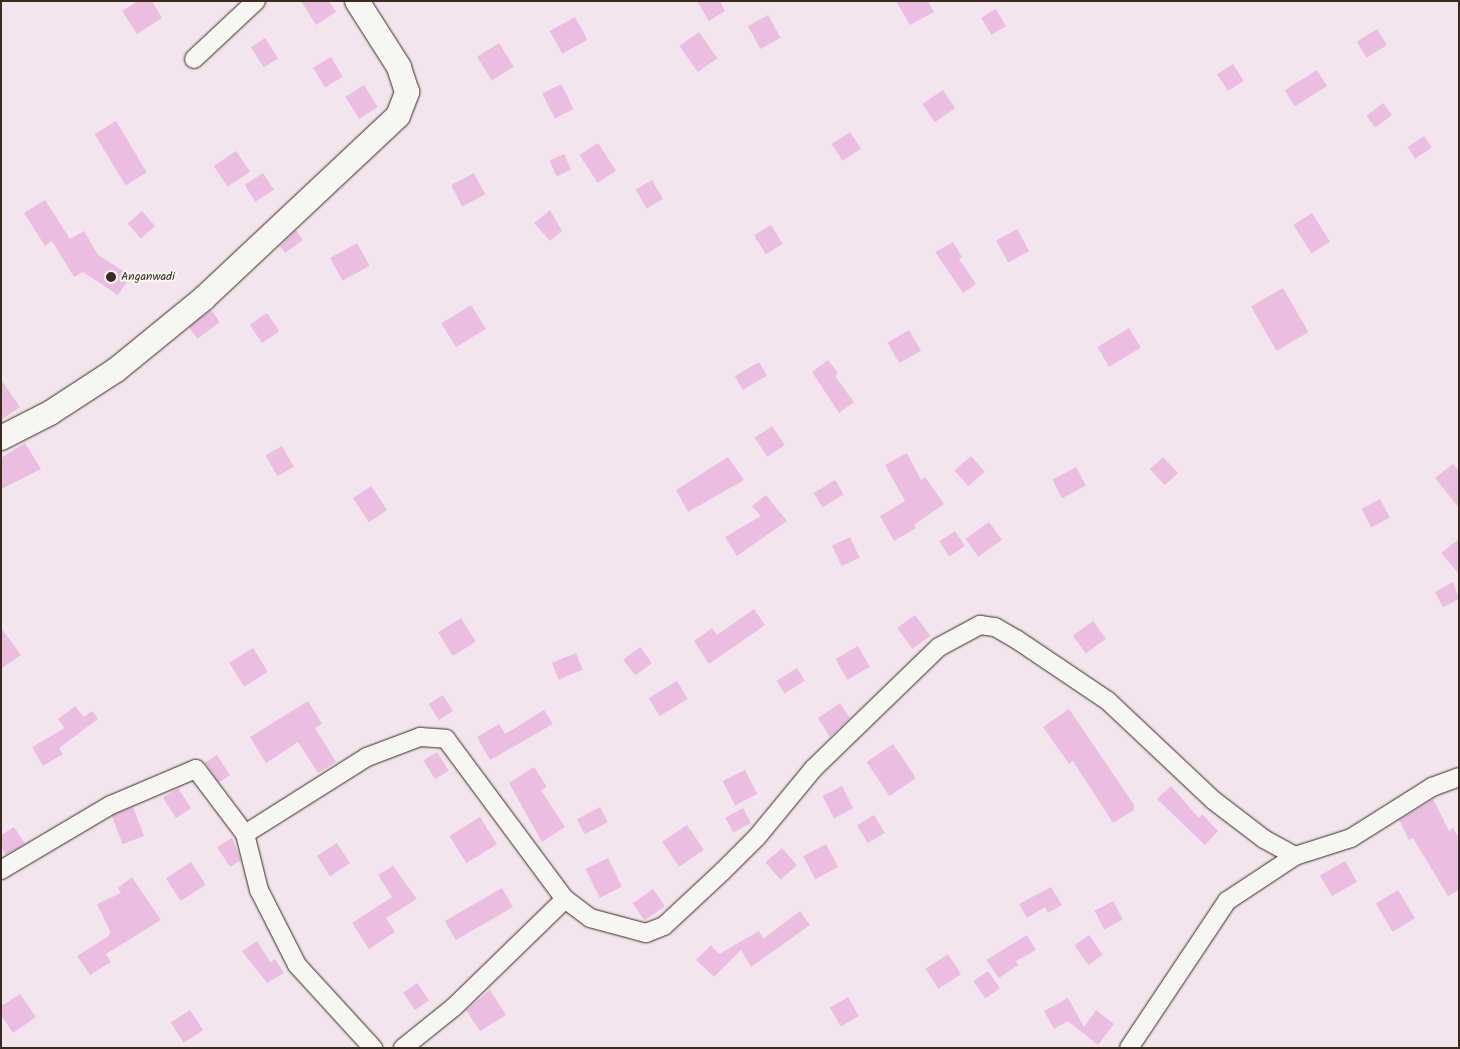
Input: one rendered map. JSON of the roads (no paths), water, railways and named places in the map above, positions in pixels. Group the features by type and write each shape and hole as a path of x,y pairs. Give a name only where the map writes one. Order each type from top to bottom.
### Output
{"street":[{"path":"194,59 256,1"},
{"path":"1,438 50,413 116,370 203,300 398,116 407,92 399,66 357,1"},
{"path":"245,834 367,757 420,737 446,739 565,899 590,918 646,933 664,926 757,837 813,769 939,647 980,625 995,627 1016,639 1108,701 1213,800 1264,839 1295,856"},
{"path":"1,870 111,805 196,769 245,834 259,890 297,965 373,1048"},
{"path":"1129,1048 1228,901 1295,856 1351,838 1432,787 1459,776"},
{"path":"404,1048 454,1007 565,899"}],"place":[{"name":"Anganwadi","path":"111,277"}]}
